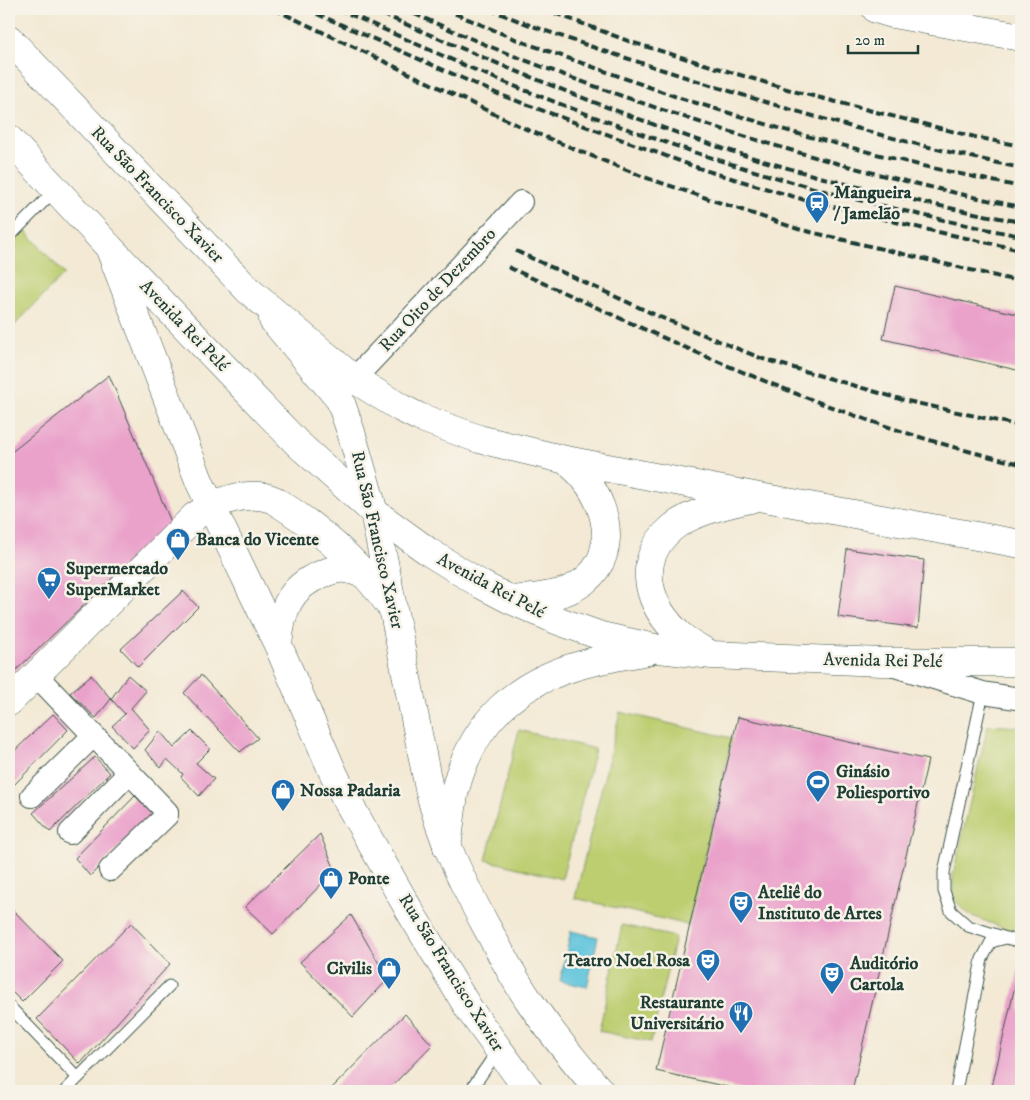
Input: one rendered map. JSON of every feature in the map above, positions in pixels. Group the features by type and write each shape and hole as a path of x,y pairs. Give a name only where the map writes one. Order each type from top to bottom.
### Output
{"main road":[{"path":"888,11 1021,37"},
{"name":"Rua São Francisco Xavier","path":"9,39 248,290 340,400 374,512 429,790 447,847 467,891 529,1001 566,1051 600,1091"},
{"name":"Rua São Francisco Xavier","path":"9,140 109,247 200,483 278,645 345,797 412,915 464,1001 529,1091"},
{"name":"Avenida Rei Pelé","path":"109,247 288,435 374,512 428,552 482,585 511,600 556,620 601,636 659,649 712,655 882,662 1021,662"},
{"path":"248,290 354,379 419,417 479,438 566,460 1021,544"},
{"path":"511,600 547,596 570,590 588,578 599,564 605,550 607,532 604,514 585,479 566,460"},
{"path":"9,702 188,522 211,506 230,498 247,495 265,496 284,506 325,537 363,573 395,614"},
{"path":"712,655 683,638 666,620 653,598 648,580 649,562 656,543 673,527 693,516 722,506 759,497"},
{"path":"278,645 280,624 285,606 297,590 310,579 341,569 363,573"},
{"path":"447,847 455,792 464,761 480,732 500,707 526,687 549,675 584,664 659,649"}],"street":[{"name":"Rua Oito de Dezembro","path":"354,379 521,202"},
{"path":"882,662 982,693 1021,699"},
{"path":"36,675 167,812 167,815 110,870"},
{"path":"32,796 93,736"},
{"path":"70,834 129,773"}],"lane":[{"path":"9,236 56,189"},
{"path":"982,693 944,872 944,891 951,911 968,926 1021,942"},
{"path":"956,1091 982,959 991,942 1006,938"},
{"path":"65,1091 169,986"},
{"path":"9,1006 78,1078"},
{"path":"470,1091 498,1049"}],"green space":[{"path":"24,229 64,274 9,331 9,244"},
{"path":"620,712 732,738 688,925 575,898"},
{"path":"988,725 1021,727 1021,935 970,915 953,899 953,875"},
{"path":"519,730 595,749 562,879 486,860"},
{"path":"622,925 675,937 651,1042 599,1031"}],"water":[{"path":"571,931 598,937 587,987 560,981"}],"building":[{"path":"895,286 1021,315 1021,371 883,339"},
{"name":"Supermercado SuperMarket","path":"109,375 171,522 9,677 9,454"},
{"path":"847,549 924,560 918,628 838,617"},
{"path":"183,591 198,607 138,667 121,649"},
{"path":"91,675 111,699 96,718 70,693"},
{"path":"128,675 146,691 131,708 150,730 133,748 112,726 125,714 111,699"},
{"path":"201,675 258,738 240,752 184,693"},
{"path":"53,714 68,730 9,790 9,756"},
{"path":"738,717 928,760 852,1091 746,1091 656,1071"},
{"path":"160,731 174,748 192,731 210,749 196,763 214,779 199,796 181,777 183,774 167,759 161,768 145,750"},
{"path":"95,757 110,773 50,832 33,813"},
{"path":"135,796 153,814 90,876 75,858"},
{"path":"320,834 335,870 273,934 245,907"},
{"path":"9,906 63,961 22,1002 9,989"},
{"path":"351,915 388,979 353,1017 300,962"},
{"path":"131,923 170,964 80,1064 37,1019"},
{"path":"1020,964 1021,1091 991,1091"},
{"path":"405,1014 432,1045 387,1091 335,1091 332,1088"}],"railway":[{"path":"274,9 528,130 644,177 798,229 1021,282"},
{"path":"306,9 498,94 704,170 805,200 1021,250"},
{"path":"338,9 504,82 559,104 700,154 837,194 947,221 1021,236"},
{"path":"371,9 549,84 685,136 803,172 875,191 1021,222"},
{"path":"403,9 514,56 701,123 892,178 1021,207"},
{"path":"444,9 520,41 680,98 795,133 923,166 1021,187"},
{"path":"489,9 585,44 766,102 893,138 1021,168"},
{"path":"544,9 631,42 797,92 975,137 1021,146"},
{"path":"516,251 660,317 763,359 907,401 1021,426"},
{"path":"508,267 696,352 824,404 888,427 954,447 1021,464"}],"place":[{"name":"Mangueira / Jamelão","path":"817,224"},
{"name":"Banca do Vicente","path":"178,561"},
{"name":"Supermercado SuperMarket","path":"49,600"},
{"name":"Ginásio Poliesportivo","path":"818,803"},
{"name":"Nossa Padaria","path":"283,812"},
{"name":"Ponte","path":"331,900"},
{"name":"Ateliê do Instituto de Artes","path":"741,924"},
{"name":"Teatro Noel Rosa","path":"708,982"},
{"name":"Civilis","path":"389,990"},
{"name":"Auditório Cartola","path":"832,995"},
{"name":"Restaurante Universitário","path":"741,1034"}]}
